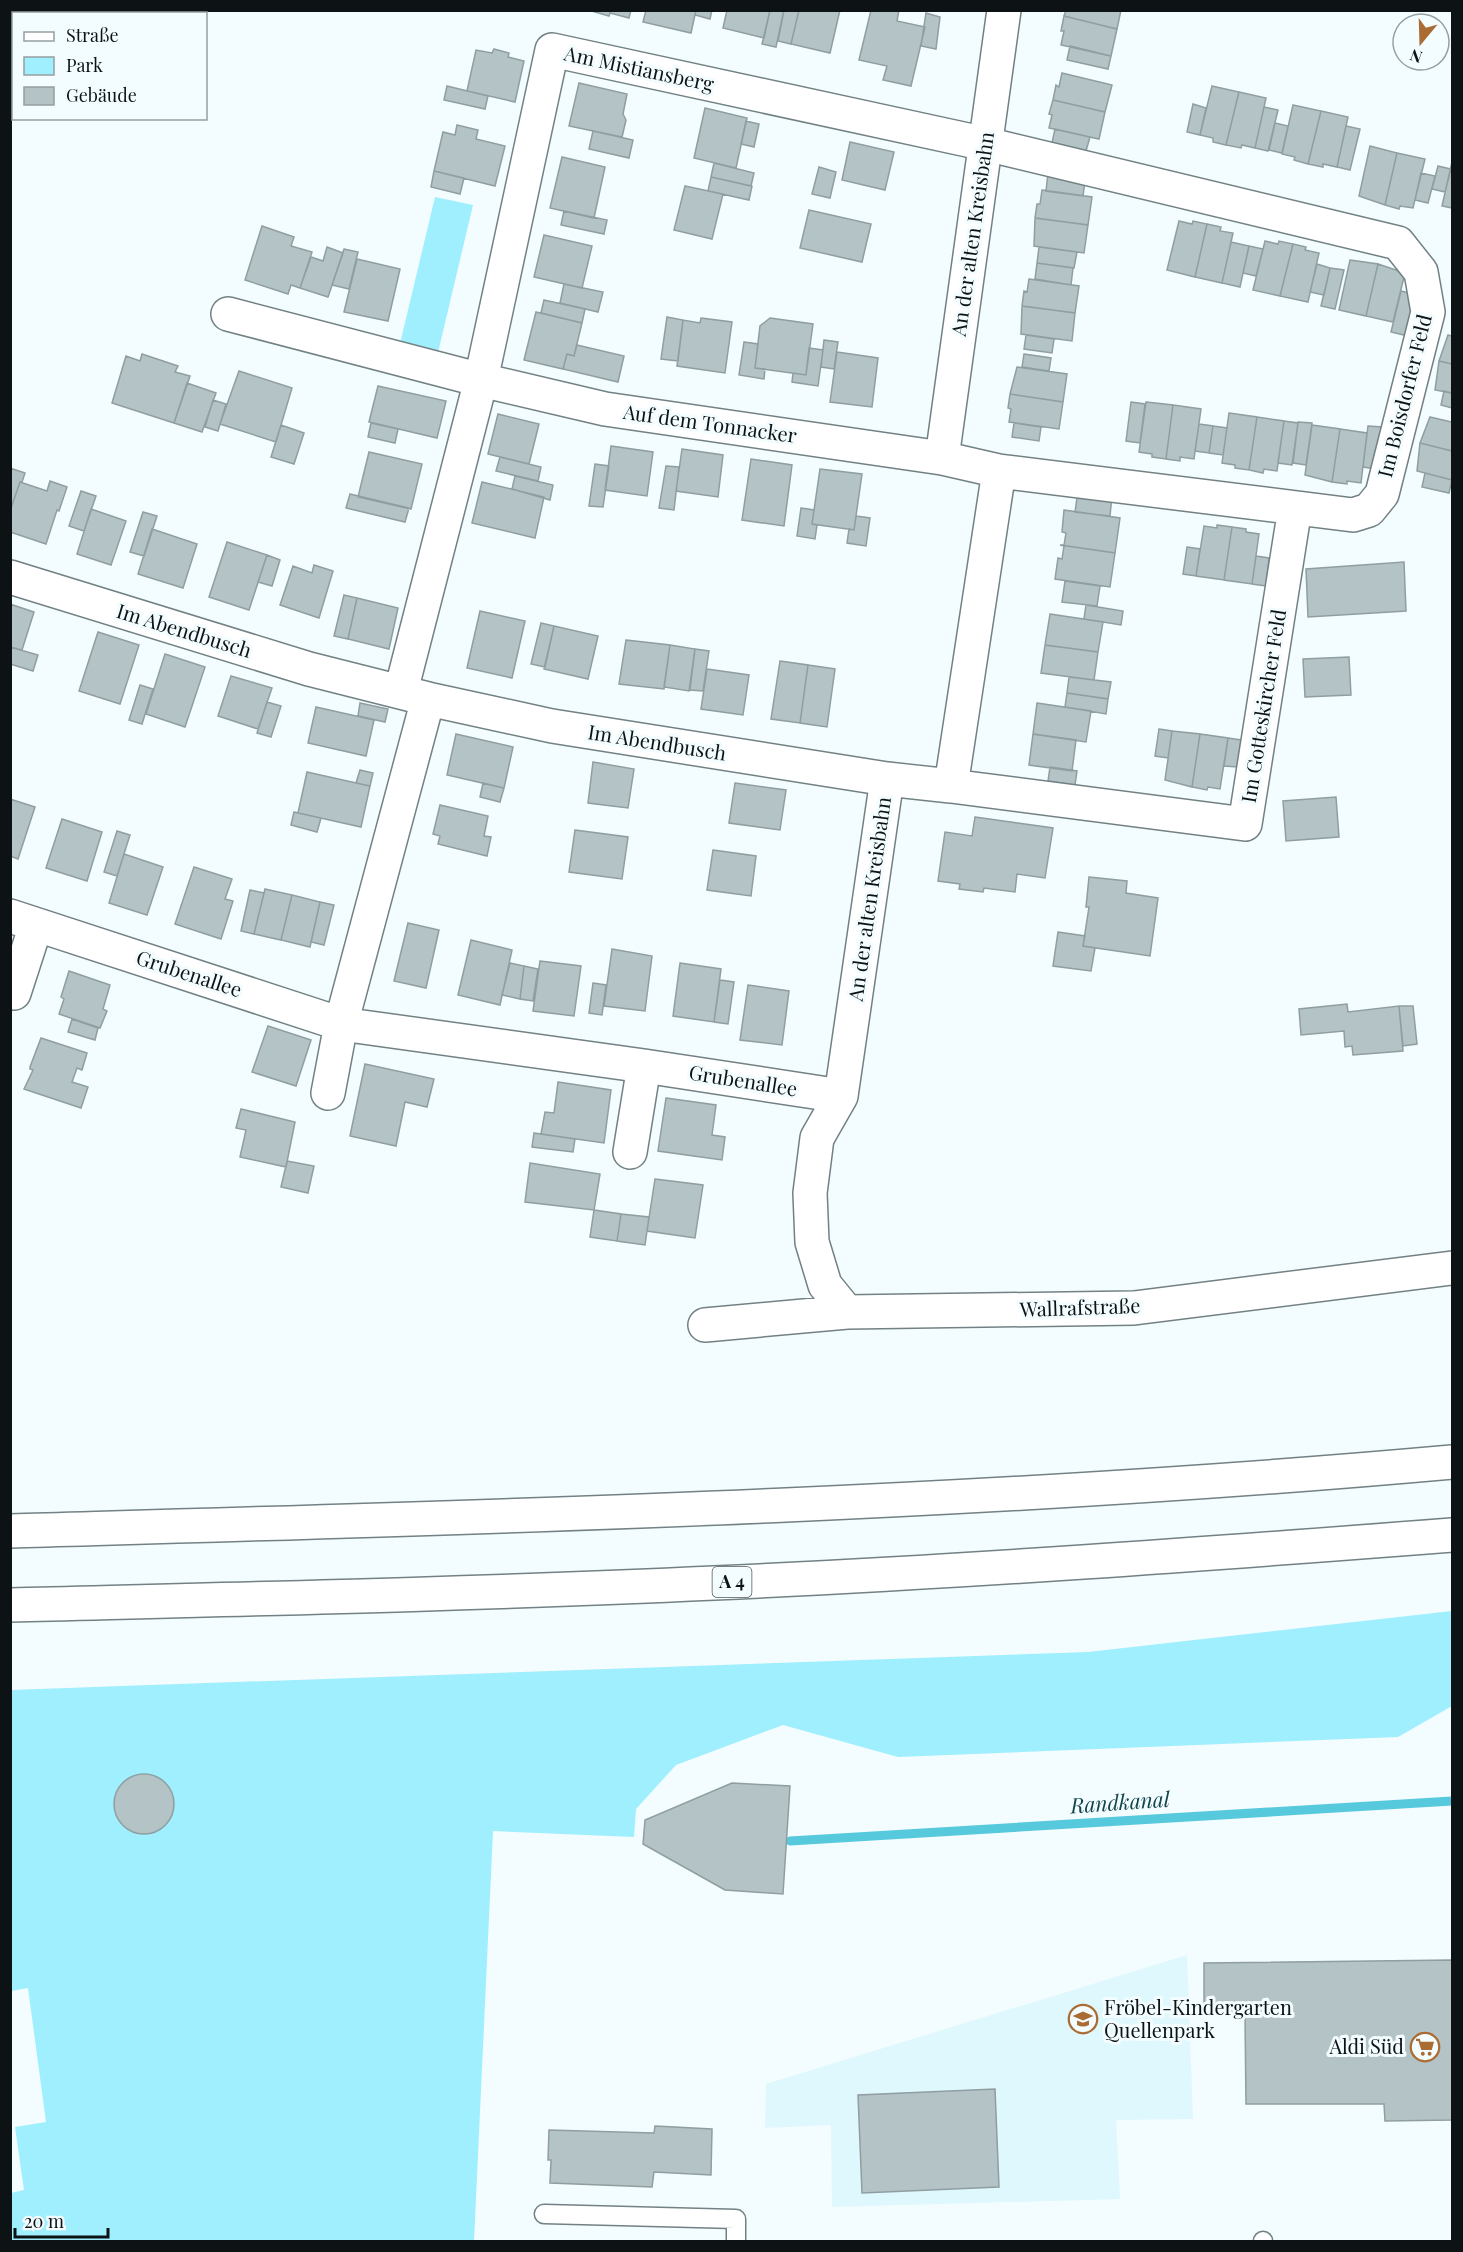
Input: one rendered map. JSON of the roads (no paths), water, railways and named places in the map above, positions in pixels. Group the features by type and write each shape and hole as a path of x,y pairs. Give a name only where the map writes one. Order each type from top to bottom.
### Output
{"main road":[{"name":"An der alten Kreisbahn","path":"942,458 1005,10"},
{"name":"Am Mistiansberg","path":"481,380 552,50 986,144"},
{"name":"Im Boisdorfer Feld","path":"942,458 999,471 1353,515 1369,510 1382,494 1428,312 1421,272 1398,243 986,144"},
{"name":"Auf dem Tonnacker","path":"228,314 481,380 605,409 942,458"},
{"path":"328,1093 481,380"},
{"path":"951,786 999,471"},
{"name":"Im Gotteskircher Feld","path":"951,786 1245,824 1294,507"},
{"name":"Im Abendbusch","path":"10,577 309,669 414,695 552,726 888,779"},
{"name":"An der alten Kreisbahn","path":"847,1312 825,1285 812,1242 810,1193 818,1138 841,1096 888,779 951,786"},
{"name":"Grubenallee","path":"14,993 23,920 341,1024 841,1096"},
{"path":"630,1152 644,1066"},
{"name":"Wallrafstraße","path":"705,1324 847,1312 1134,1308 1452,1268"},
{"path":"10,1531 749,1507 1095,1489 1452,1462"},
{"name":"A 4","path":"10,1605 321,1598 714,1583 1099,1562 1452,1535"}],"lane":[{"path":"544,2214 736,2219 736,2241"}],"waterway":[{"name":"Randkanal","path":"790,1841 1452,1801"}],"place":[{"name":"Fröbel-Kindergarten Quellenpark","path":"1083,2019"},
{"name":"Aldi Süd","path":"1425,2047"}]}
